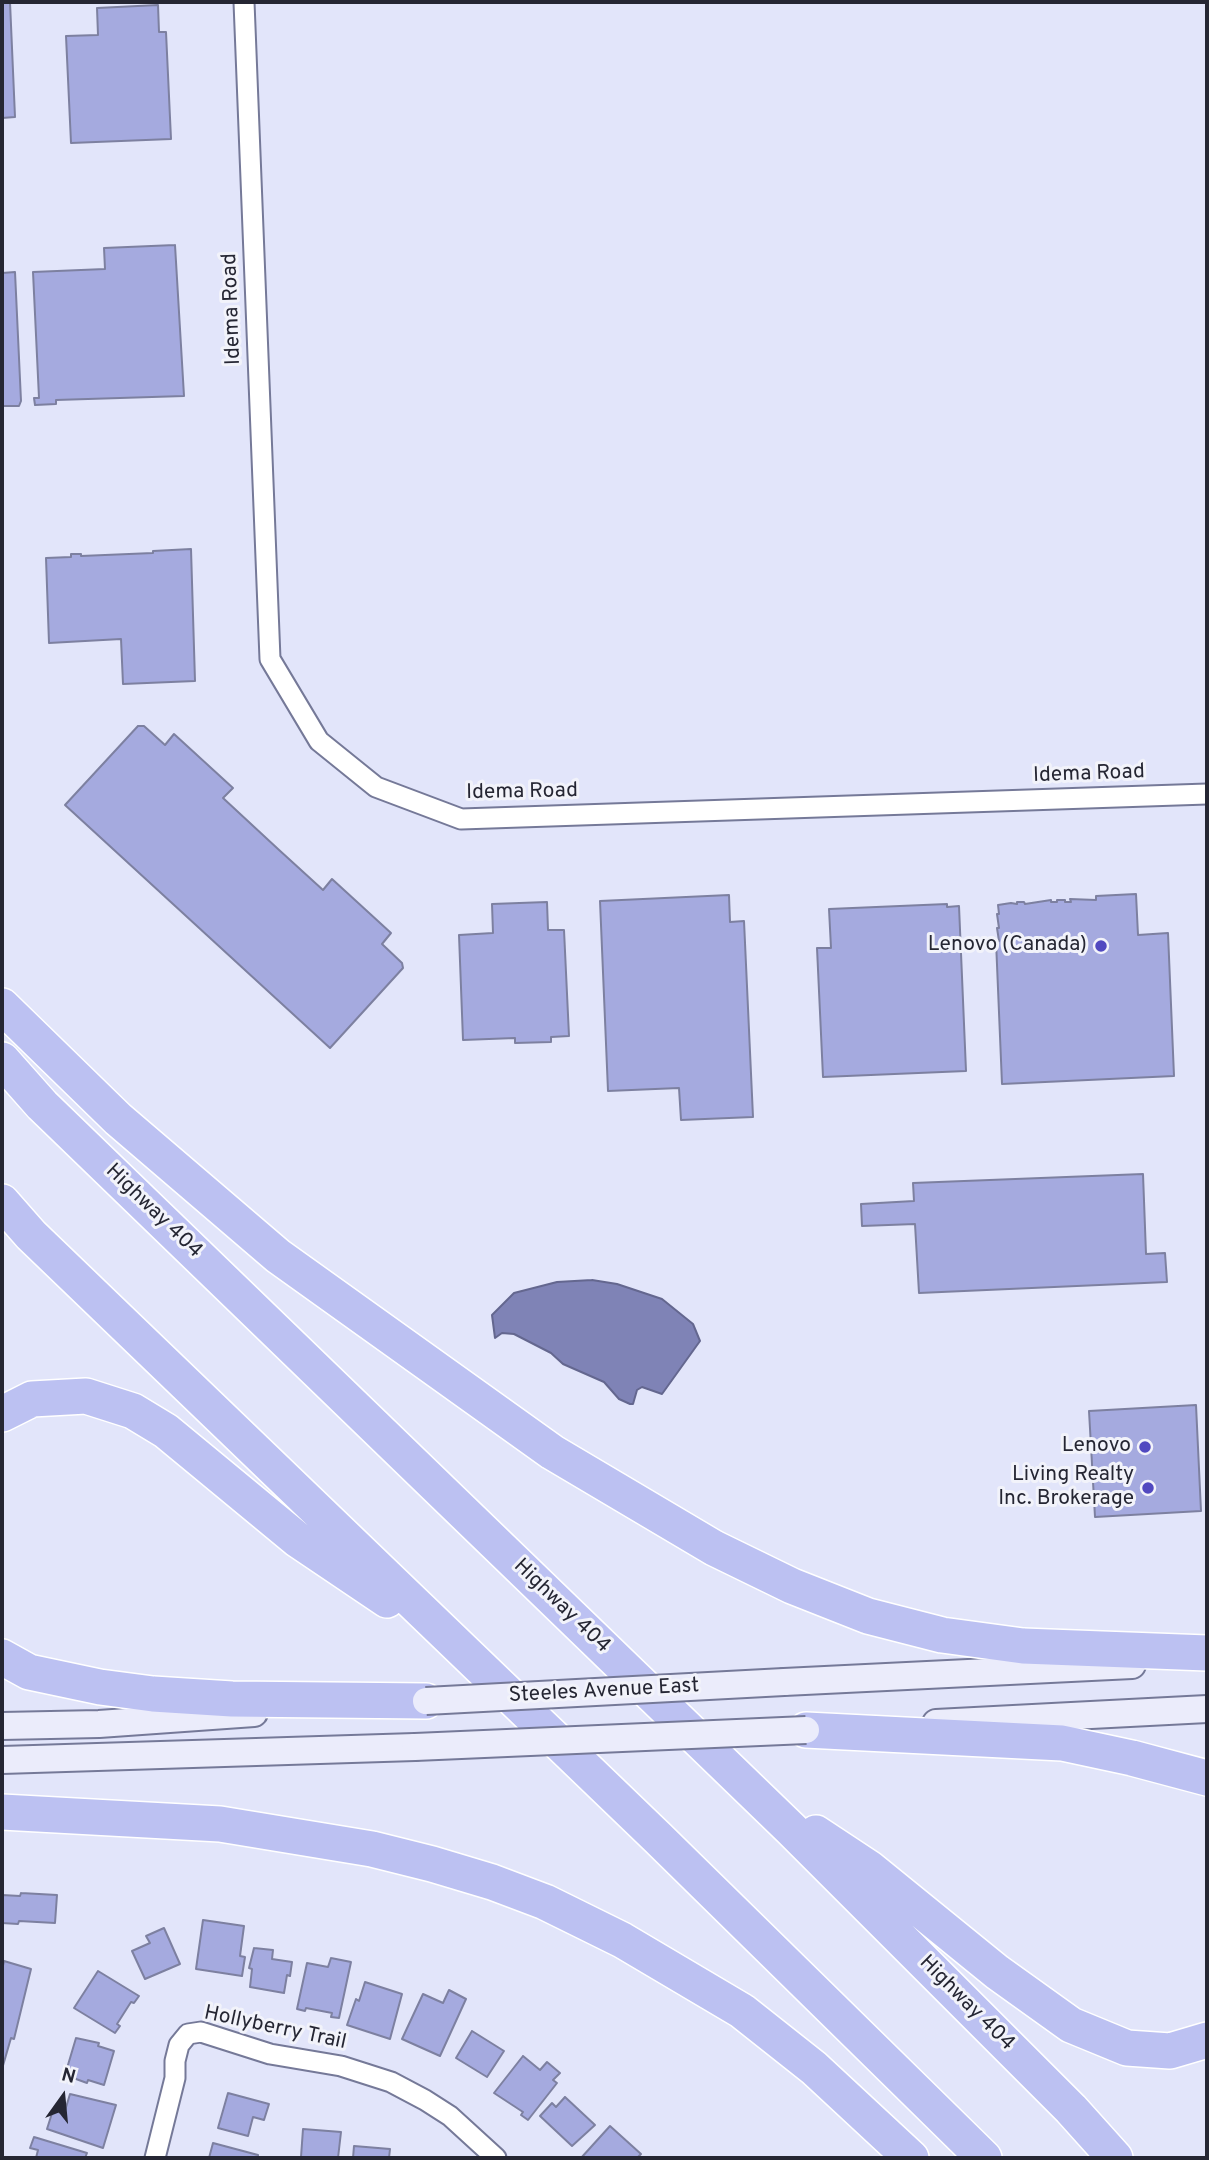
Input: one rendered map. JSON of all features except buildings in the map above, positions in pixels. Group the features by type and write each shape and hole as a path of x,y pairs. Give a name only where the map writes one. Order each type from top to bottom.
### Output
{"highway":[{"path":"2,1006 118,1119 278,1256 552,1452 714,1548 792,1586 868,1616 942,1635 1023,1646 1207,1653"},
{"name":"Highway 404","path":"2,1060 42,1105 756,1796 1071,2109 1115,2158"},
{"path":"2,1202 31,1235 984,2158"},
{"path":"2,1414 32,1399 86,1396 133,1410 166,1431 298,1541 465,1653"},
{"path":"2,1657 29,1672 100,1687 153,1694 232,1699 426,1701"},
{"path":"806,1730 1062,1743 1207,1778"},
{"path":"756,1796 869,1868 997,1972 1070,2025 1126,2048 1170,2051 1207,2040"},
{"path":"2,1812 220,1824 313,1838 432,1864 503,1886 545,1902 622,1940 742,2011 814,2068 911,2158"}],"main road":[{"name":"Steeles Avenue East","path":"2,1726 99,1724 426,1701 1207,1661"},
{"path":"2,1760 415,1747 1207,1709"}],"street":[{"name":"Idema Road","path":"244,2 270,659 319,741 376,787 461,819 1207,794"},
{"name":"Hollyberry Trail","path":"155,2158 175,2078 179,2045 188,2034 201,2032 264,2052 341,2066 391,2082 425,2099 450,2116 496,2158"}],"water":[{"path":"592,1280 617,1284 662,1299 693,1324 700,1341 662,1394 642,1387 637,1390 633,1404 630,1404 619,1399 604,1382 563,1364 551,1353 514,1334 502,1333 495,1338 492,1315 514,1293 557,1282"}],"place":[{"name":"Lenovo (Canada)","path":"1101,946"},
{"name":"Lenovo","path":"1145,1447"},
{"name":"Living Realty Inc. Brokerage","path":"1148,1488"}]}
